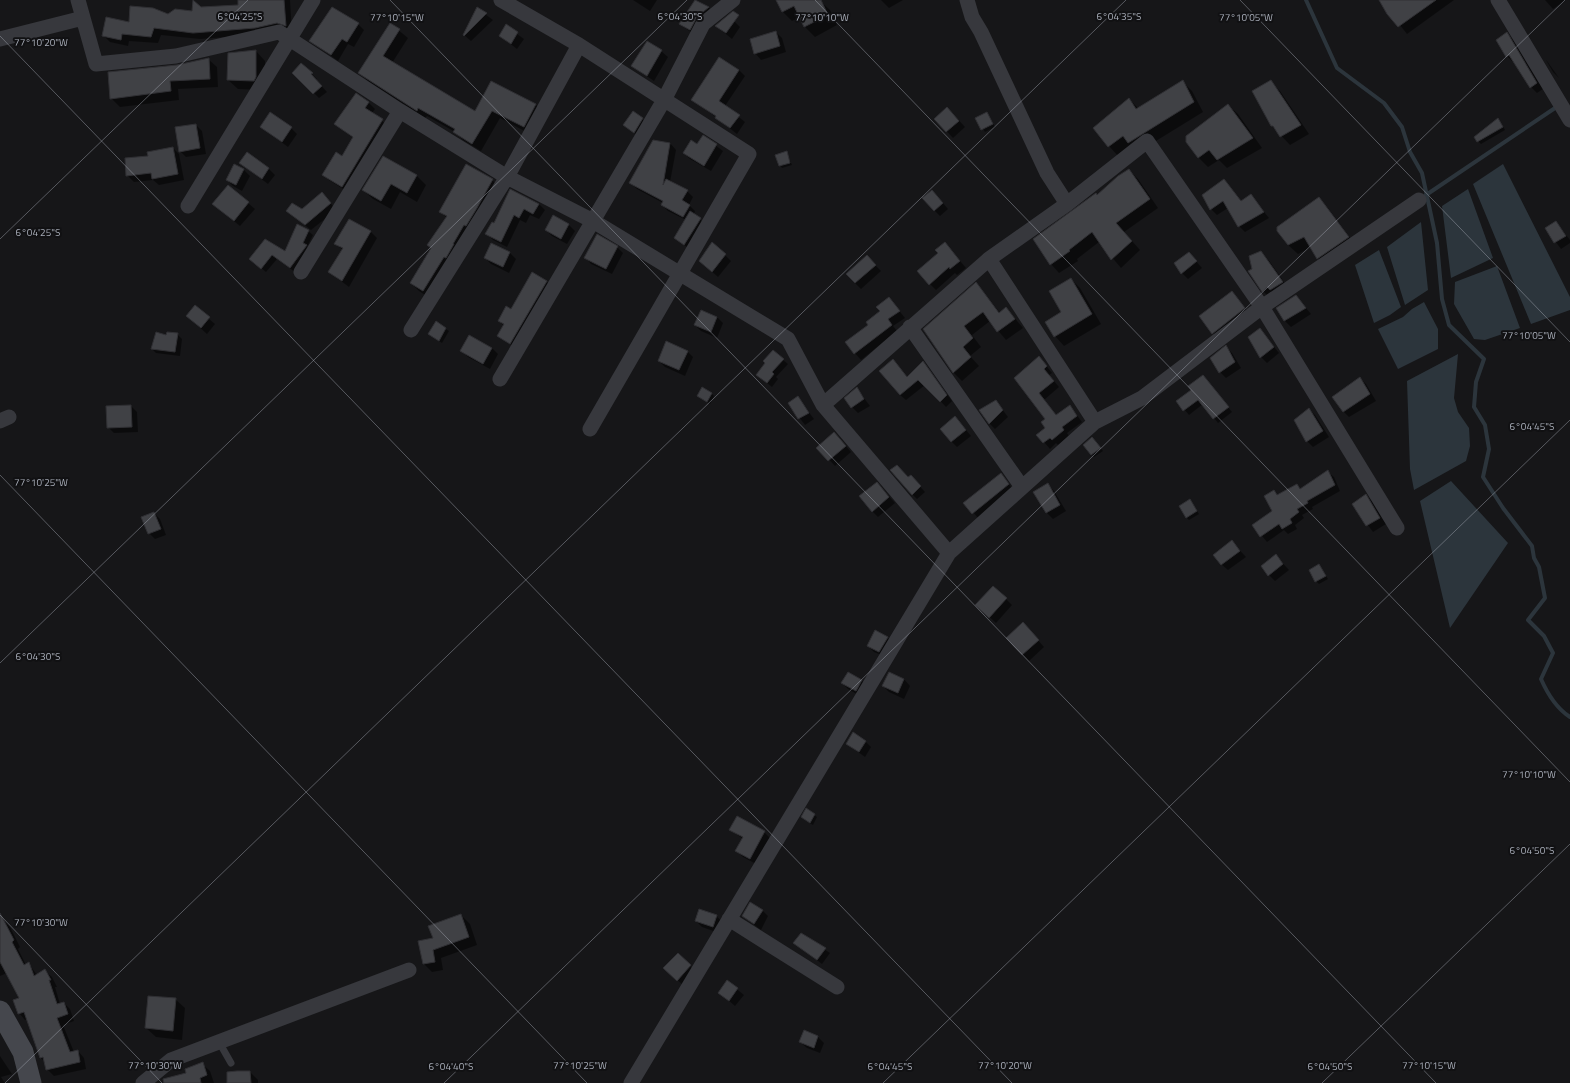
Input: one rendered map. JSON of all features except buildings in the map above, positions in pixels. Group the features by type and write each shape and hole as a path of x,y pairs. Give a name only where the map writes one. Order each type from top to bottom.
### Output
{"street":[{"path":"78,0 96,64 176,56 279,32 400,111 507,177 593,221 788,339 824,405 949,554"},
{"path":"188,206 313,0"},
{"path":"501,0 579,45 749,154 590,429"},
{"path":"500,379 664,100 703,24 733,0"},
{"path":"967,0 972,17 981,32 1047,173 1067,204"},
{"path":"1498,0 1570,120"},
{"path":"0,40 83,18"},
{"path":"411,330 507,177 579,45"},
{"path":"301,272 400,111"},
{"path":"824,405 910,327 989,259 1067,204 1147,141 1262,307 1397,528"},
{"path":"631,1083 949,554 1095,422 1142,398 1262,307 1419,200"},
{"path":"989,259 1095,422"},
{"path":"910,327 1022,487"},
{"path":"729,919 837,987"},
{"path":"143,1083 171,1060 409,970"},
{"path":"0,1011 23,1052 31,1083"}],"lane":[{"path":"218,1042 231,1063"}],"shaded area":[{"path":"1503,164 1570,297 1570,310 1531,324 1473,184"},
{"path":"1468,189 1493,258 1451,278 1442,206"},
{"path":"1421,222 1428,290 1405,305 1387,247"},
{"path":"1379,250 1401,307 1390,315 1374,323 1355,265"},
{"path":"1497,266 1520,328 1485,340 1474,339 1454,304 1455,282"},
{"path":"1424,302 1438,329 1438,349 1398,369 1378,329 1403,317 1412,309"},
{"path":"1458,354 1454,398 1458,412 1469,428 1470,446 1466,461 1414,490 1410,469 1407,381"},
{"path":"1451,481 1508,543 1450,628 1420,501"}],"waterway":[{"path":"1306,0 1337,68 1384,103 1402,127 1410,152 1422,173 1437,243 1442,299 1449,325 1484,359 1476,382 1474,407 1485,425 1489,449 1483,477 1503,508 1532,546 1534,558 1539,567 1545,598 1528,620 1544,636 1553,653 1541,679 1553,701 1570,717"},
{"path":"1426,195 1558,106"}]}
